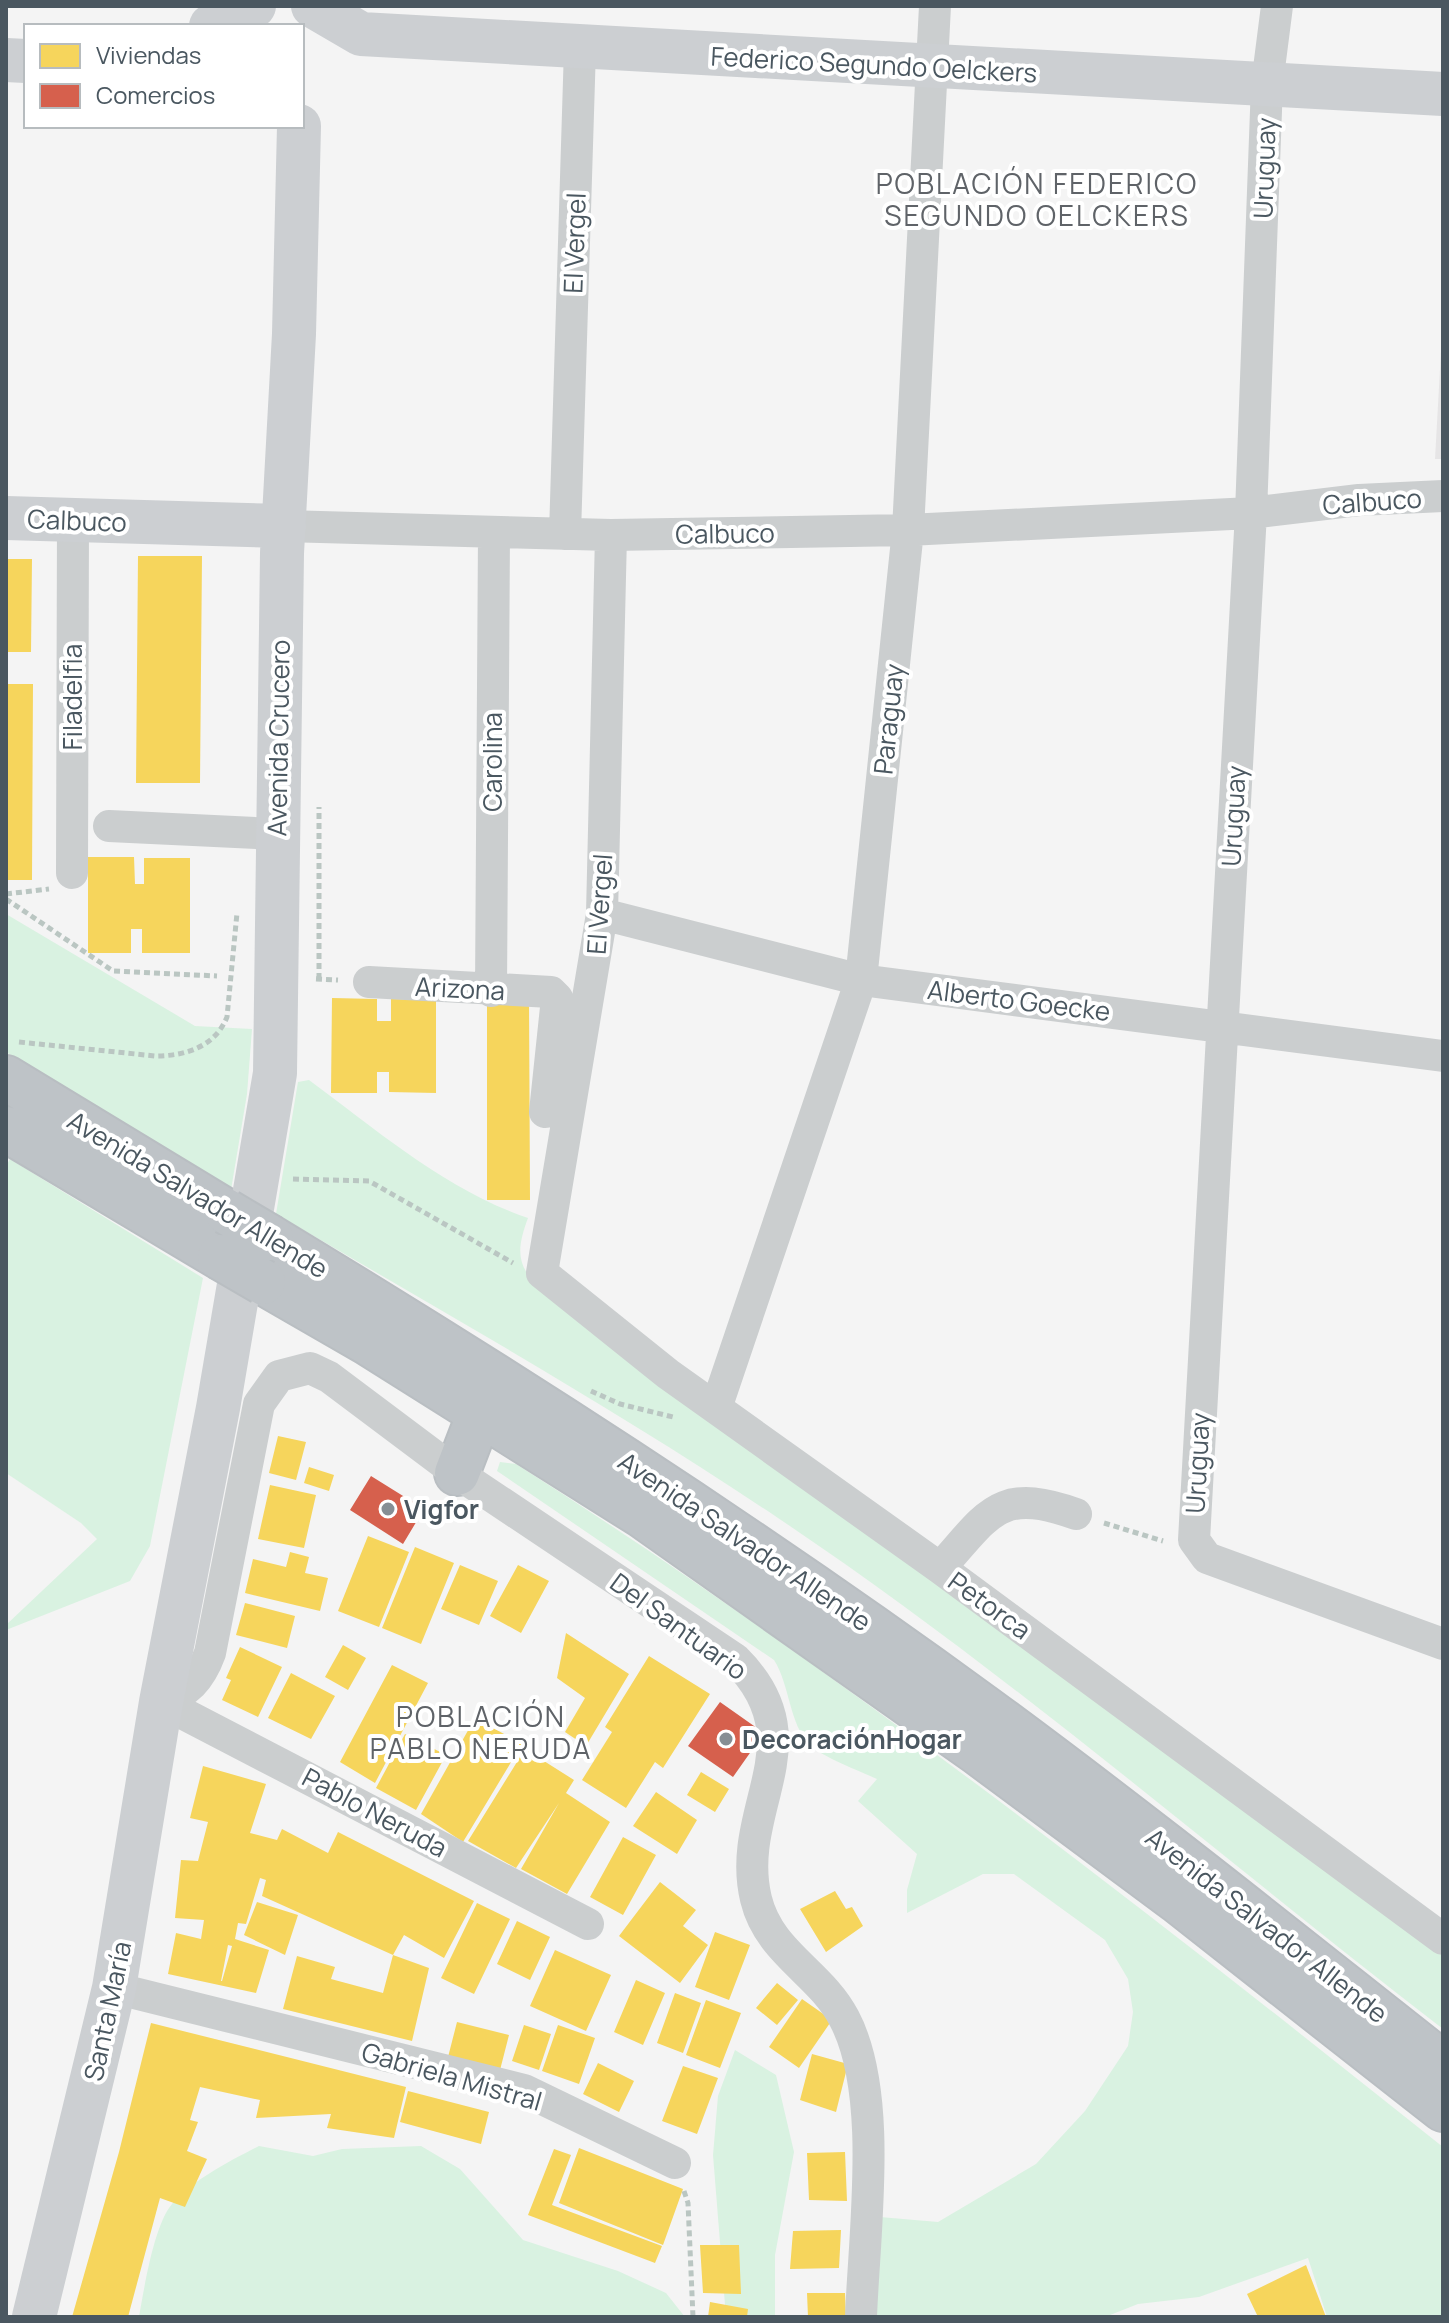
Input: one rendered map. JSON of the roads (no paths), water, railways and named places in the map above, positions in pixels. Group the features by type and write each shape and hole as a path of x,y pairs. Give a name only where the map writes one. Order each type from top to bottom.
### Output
{"highway":[{"name":"Avenida Salvador Allende","path":"6,1078 549,1408 843,1607 1123,1812 1443,2064"},
{"name":"Avenida Salvador Allende","path":"6,1129 480,1413 642,1515 979,1753 1177,1900 1443,2109"},
{"path":"457,1473 480,1413"}],"main road":[{"path":"215,24 254,6"},
{"name":"Federico Segundo Oelckers","path":"313,6 361,34 1443,94"},
{"name":"Avenida Crucero","path":"229,1346 275,1073 284,526 299,128"},
{"name":"Calbuco","path":"6,518 284,526"},
{"name":"Santa María","path":"34,2317 114,1988 161,1702 229,1346"}],"street":[{"name":"Paraguay","path":"716,1408 861,980 908,530 935,6"},
{"name":"Uruguay","path":"1262,6 1267,84"},
{"name":"Uruguay","path":"1277,6 1267,84 1251,513 1194,1533 1198,1550 1443,1644"},
{"name":"El Vergel","path":"565,534 580,48"},
{"name":"Calbuco","path":"284,526 611,535 908,530 1251,513 1359,500 1443,496"},
{"name":"Filadelfia","path":"72,873 73,520"},
{"name":"Carolina","path":"491,991 494,533"},
{"name":"El Vergel","path":"541,1269 602,914 611,535"},
{"path":"109,826 277,834"},
{"name":"Alberto Goecke","path":"602,914 861,980 1443,1056"},
{"name":"Arizona","path":"369,982 551,992 557,998 545,1112"},
{"name":"Petorca","path":"541,1269 577,1303 716,1408 940,1568 1443,1939"},
{"name":"Del Santuario","path":"161,1702 184,1693 196,1681 210,1653 256,1418 267,1390 279,1376 310,1368 329,1377 457,1473 735,1659 763,1692 772,1715 774,1739 754,1855 755,1897 771,1936 792,1961 830,1994 846,2021 857,2049 867,2094 861,2317"},
{"path":"940,1568 993,1509 1018,1502 1044,1502 1076,1514"},
{"name":"Pablo Neruda","path":"161,1702 588,1924"},
{"name":"Gabriela Mistral","path":"114,1988 524,2090 675,2163"}],"place":[{"name":"Vigfor","path":"388,1509"},
{"name":"DecoraciónHogar","path":"726,1739"}],"district":[{"name":"POBLACIÓN FEDERICO SEGUNDO OELCKERS","path":"1037,199"},
{"name":"POBLACIÓN PABLO NERUDA","path":"481,1732"}]}
